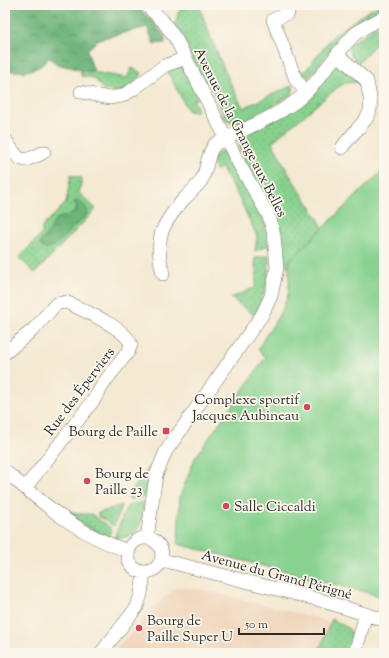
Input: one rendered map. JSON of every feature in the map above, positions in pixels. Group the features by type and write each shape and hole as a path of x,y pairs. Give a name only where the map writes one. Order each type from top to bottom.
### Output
{"street":[{"name":"Avenue de la Grange aux Belles","path":"146,5 169,27 239,164 265,208 272,225 275,240 276,260 272,296 262,316 176,436 162,459 154,483 147,538"},
{"path":"288,13 274,20 296,80 306,92"},
{"path":"163,274 159,259 159,250 164,226 172,213 202,179 210,149 215,144 281,110 306,92 337,54 356,34 384,17"},
{"path":"337,54 367,81 370,111 342,148"},
{"path":"81,92 109,98 122,96 164,66 186,58"},
{"path":"5,139 16,156 24,160 30,159 44,152"},
{"name":"Rue des Éperviers","path":"5,353 35,328 53,307 59,303 66,302 115,327 126,336 131,345 128,352 106,380 93,401 24,488"},
{"path":"5,471 64,519 86,533 108,544 128,551"},
{"path":"147,538 154,540 159,545 162,552 162,560 152,571 144,573 138,572 131,566 127,557 128,551 136,540 147,538"},
{"name":"Avenue du Grand Périgné","path":"162,560 320,600 384,620"},
{"path":"101,653 137,607 141,594 144,573"},
{"path":"355,653 366,614"}],"shaded area":[{"path":"177,587 199,589 317,618 332,624 330,653 113,653 156,604"}],"green space":[{"path":"5,5 134,5 152,20 165,37 165,43 154,44 147,27 99,39 87,50 94,72 57,64 50,58 42,65 34,69 10,71 5,45"},
{"path":"188,5 199,5 219,58 243,108 293,85 292,94 248,119 234,123 226,119 209,82 203,81 175,24 179,11"},
{"path":"379,5 384,5 384,9 360,22 345,34 308,78 307,75 302,75 300,78 296,74 306,70 333,36"},
{"path":"384,21 384,36 358,63 353,58 349,47 354,41"},
{"path":"337,64 340,64 358,78 364,87 356,82 345,83 272,142 289,174 319,220 323,229 290,261 289,268 282,260 278,225 242,157 240,144 243,137"},
{"path":"179,67 183,68 198,99 193,100 198,109 195,112 188,111 167,70"},
{"path":"132,68 142,75 126,91 115,92 105,90 94,78 81,76 81,70 127,78"},
{"path":"223,150 262,217 267,232 269,245 255,251 257,237 239,198 221,167 217,171 213,163 214,157"},
{"name":"Complexe sportif Jacques Aubineau","path":"384,169 384,597 178,544 180,496 195,458 266,357 258,350 281,312 287,298 289,284 289,261"},
{"path":"71,175 82,178 79,193 96,209 35,273 19,258 43,232 41,230 44,225 66,203"},
{"path":"78,200 87,209 86,215 58,242 45,249 40,245 40,242 50,231 56,219 72,214 76,211 77,207 74,202"},
{"path":"269,255 266,286 254,315 231,298 256,287 255,258"},
{"path":"151,467 145,496 138,499 128,499 128,496 147,469"},
{"path":"43,493 61,507 77,514 91,514 112,529 108,537 76,521 42,494"},
{"path":"144,502 141,523 135,533 130,536 114,538 127,506"},
{"path":"122,505 114,526 98,516 98,513"},
{"path":"332,619 344,625 351,632 353,640 350,653 318,653"}],"place":[{"name":"Complexe sportif Jacques Aubineau","path":"307,407"},
{"name":"Bourg de Paille","path":"166,431"},
{"name":"Bourg de Paille 23","path":"87,481"},
{"name":"Salle Ciccaldi","path":"226,506"},
{"name":"Bourg de Paille Super U","path":"139,628"}]}
